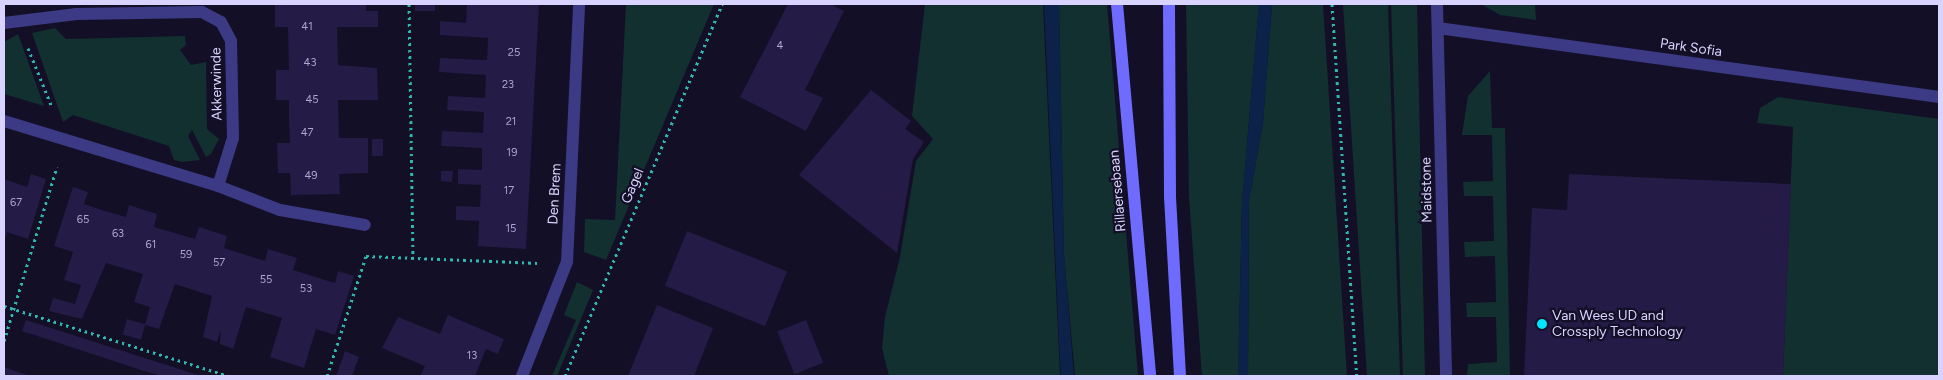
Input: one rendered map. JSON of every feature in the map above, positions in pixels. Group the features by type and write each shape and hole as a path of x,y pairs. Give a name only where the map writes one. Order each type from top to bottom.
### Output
{"street":[{"name":"Den Brem","path":"522,376 567,262 579,4"},
{"name":"Rillaersebaan","path":"1117,4 1150,376"},
{"path":"1169,4 1170,196 1180,376"},
{"name":"Maidstone","path":"1437,4 1446,376"},
{"name":"Akkerwinde","path":"4,23 76,14 202,12 221,22 231,40 233,138 218,186"},
{"name":"Park Sofia","path":"1438,28 1939,97"},
{"path":"4,121 218,186 280,210 365,225"}],"path":[{"path":"409,4 413,255"},
{"name":"Gagel","path":"565,376 722,4"},
{"path":"1332,4 1357,376"},
{"path":"4,341 65,141 18,20"},
{"path":"327,376 366,256 413,255 567,262"},
{"path":"4,306 229,376"}],"green space":[{"path":"626,4 714,4 606,260 584,252 585,219 615,220"},
{"path":"925,4 1043,4 1060,376 889,376 882,348 885,317 900,257 916,161 933,139 912,116"},
{"path":"1059,4 1107,4 1138,376 1075,376 1064,255"},
{"path":"1186,4 1259,4 1242,203 1238,376 1202,376 1189,197"},
{"path":"1272,4 1323,4 1347,376 1248,376 1249,200 1263,123"},
{"path":"1343,4 1388,4 1400,376 1367,376"},
{"path":"1391,4 1417,4 1425,376 1403,376"},
{"path":"1481,4 1535,4 1536,20 1500,15"},
{"path":"55,28 66,39 185,36 186,45 180,50 191,65 206,62 207,129 219,139 211,154 206,157 192,130 188,136 200,160 182,162 174,160 169,146 73,115 63,122 32,33"},
{"path":"18,34 44,106 4,94 4,42"},
{"path":"1490,71 1492,128 1505,128 1510,376 1467,376 1468,364 1497,362 1496,317 1467,317 1466,303 1496,302 1495,256 1465,257 1464,242 1494,241 1493,196 1464,196 1463,182 1493,181 1492,135 1462,135 1468,96"},
{"path":"1778,97 1939,119 1939,376 1783,376 1793,127 1757,123 1760,108"},
{"path":"577,282 593,290 557,376 552,376 576,320 564,315"}],"water":[{"path":"1044,4 1059,4 1064,255 1074,376 1061,376 1060,364"},
{"path":"1259,4 1272,4 1263,123 1249,200 1248,376 1238,376 1242,203"}],"building":[{"path":"275,4 366,4 366,11 378,11 378,27 337,27 338,65 377,68 378,100 338,100 339,138 368,138 368,173 339,174 340,194 291,195 290,173 278,173 277,143 290,143 289,100 276,100 276,70 289,70 288,27 275,27"},
{"path":"415,4 435,4 435,11 415,11"},
{"path":"467,4 539,4 526,249 478,246 479,221 456,220 456,206 480,207 481,185 458,184 458,169 482,170 482,148 441,146 442,131 483,133 484,112 447,110 448,96 485,98 486,75 439,72 440,58 487,60 488,38 440,35 440,21 466,23"},
{"path":"788,4 830,4 844,11 805,90 823,98 806,131 740,97"},
{"path":"871,90 911,121 905,129 924,142 913,159 897,253 799,175"},
{"path":"372,139 383,139 383,156 372,156"},
{"path":"441,171 453,171 452,182 441,181"},
{"path":"31,174 46,179 28,239 7,232 4,243 4,179 27,187"},
{"path":"1569,174 1791,184 1783,376 1524,376 1532,208 1567,210"},
{"path":"73,187 88,192 84,204 105,211 126,217 129,205 157,214 154,227 195,239 199,227 227,236 224,248 265,261 268,249 297,258 293,270 335,283 338,271 354,276 335,335 316,329 304,368 270,357 282,318 246,307 233,349 220,344 221,329 217,342 203,337 212,296 175,284 159,329 145,325 150,307 134,302 143,274 106,263 82,319 49,311 53,298 75,304 81,285 64,280 73,252 54,246"},
{"path":"687,231 787,271 765,326 665,286"},
{"path":"657,305 713,328 694,376 628,376"},
{"path":"448,315 504,339 498,354 486,349 475,376 420,376 425,366 382,348 398,317 440,334"},
{"path":"127,319 145,324 141,340 123,334"},
{"path":"26,320 201,376 161,376 141,370 22,331"},
{"path":"806,320 823,363 794,374 777,332"},
{"path":"345,351 359,357 352,376 336,376"},
{"path":"4,367 30,376 4,376"}],"place":[{"name":"Van Wees UD and Crossply Technology","path":"1542,324"}]}
